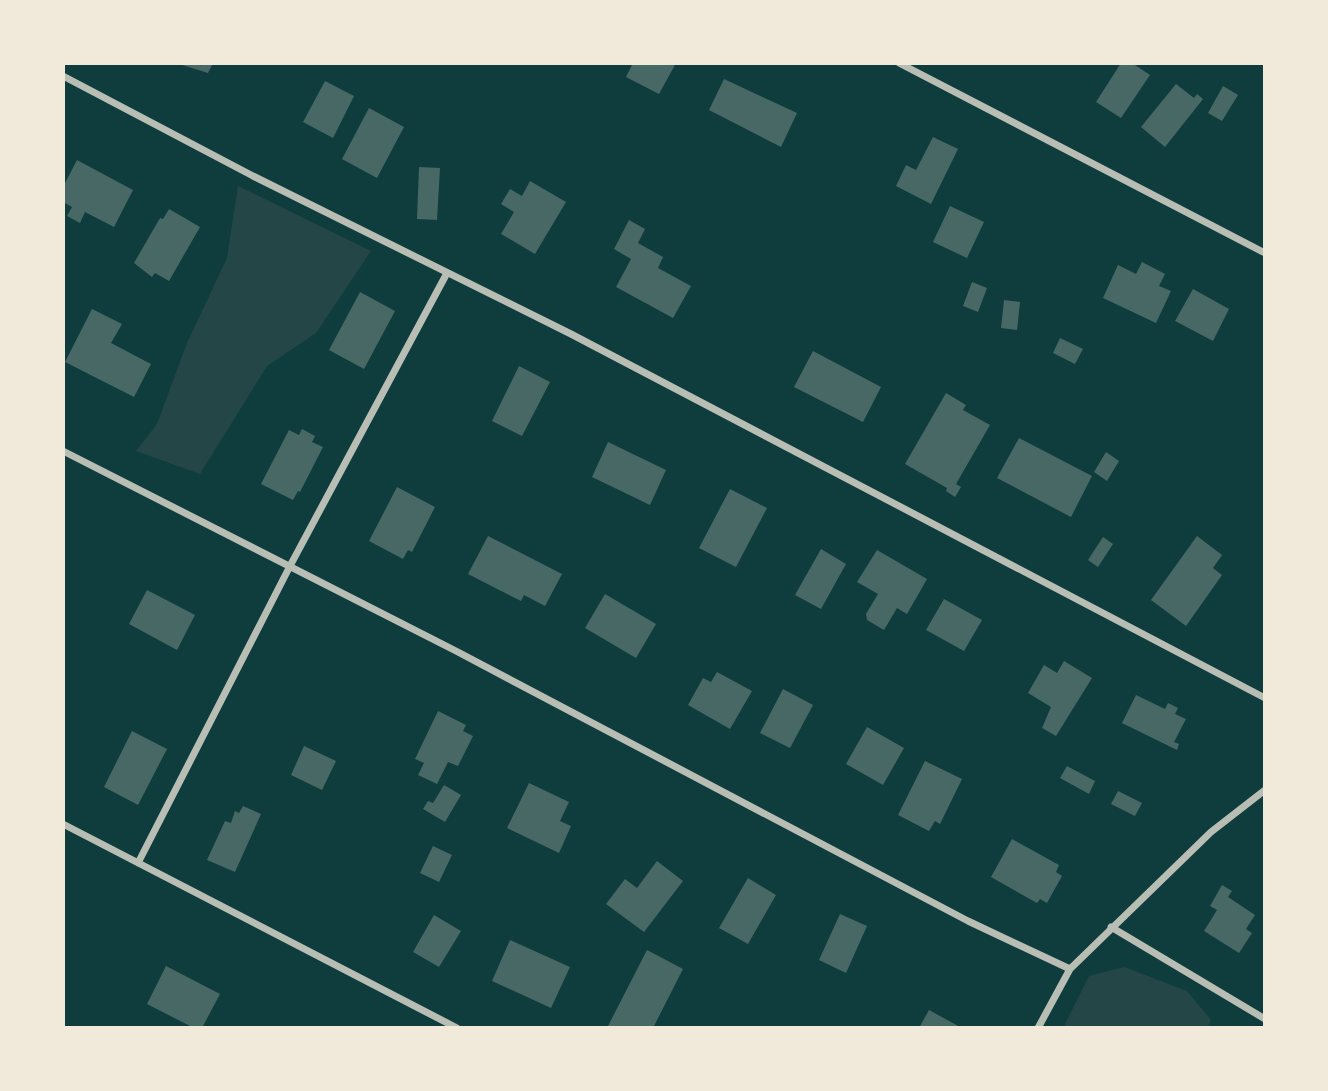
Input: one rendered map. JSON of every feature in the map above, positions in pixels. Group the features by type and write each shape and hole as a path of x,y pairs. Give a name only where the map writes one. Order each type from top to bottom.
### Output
{"street":[{"path":"900,63 1265,253"},
{"path":"63,76 571,334 1265,698"},
{"path":"138,863 290,566 447,273"},
{"path":"63,451 290,566 968,921 1070,969"},
{"path":"1038,1028 1070,969 1211,832 1265,790"},
{"path":"63,824 457,1028"},
{"path":"1111,927 1265,1019"}],"shaded area":[{"path":"238,186 371,251 316,333 267,366 200,474 136,451 157,424 187,343 227,258"},
{"path":"1124,967 1187,991 1211,1020 1207,1028 1063,1028 1089,976"}],"building":[{"path":"176,63 213,63 208,73"},
{"path":"633,63 676,63 659,94 626,77"},
{"path":"1121,63 1132,63 1150,75 1121,118 1096,102"},
{"path":"724,79 797,113 781,147 709,110"},
{"path":"325,81 354,96 333,138 303,122"},
{"path":"1176,84 1194,98 1197,94 1203,99 1165,147 1141,127"},
{"path":"1223,86 1238,95 1222,121 1208,113"},
{"path":"369,108 404,127 377,178 342,159"},
{"path":"933,137 958,149 931,204 896,186 906,165 916,170"},
{"path":"77,160 133,190 114,227 85,212 80,223 67,216 72,207 63,202 63,187"},
{"path":"419,167 440,168 437,220 417,219"},
{"path":"530,181 566,202 535,254 501,234 514,212 501,204 510,189 522,196"},
{"path":"950,206 984,222 967,258 933,242"},
{"path":"169,209 200,227 169,281 155,273 152,277 134,263 160,218 163,219"},
{"path":"629,220 645,229 638,243 663,257 658,268 691,286 673,318 616,287 631,259 614,249"},
{"path":"1142,262 1165,274 1159,286 1171,291 1156,323 1103,298 1118,265 1136,274"},
{"path":"972,282 987,288 978,312 963,306"},
{"path":"1193,289 1229,309 1213,341 1175,321"},
{"path":"360,292 395,311 364,369 329,350"},
{"path":"1004,300 1020,302 1017,330 1001,328"},
{"path":"92,309 122,324 111,343 151,364 134,397 65,362"},
{"path":"1060,338 1083,349 1075,364 1053,353"},
{"path":"813,351 881,387 863,422 794,387"},
{"path":"519,366 550,382 522,436 492,421"},
{"path":"946,393 966,405 963,410 990,425 956,484 961,487 955,497 946,491 947,488 905,464"},
{"path":"302,429 315,436 312,442 323,447 300,492 298,491 293,500 261,484 289,430 299,435"},
{"path":"1019,438 1092,476 1071,517 997,478"},
{"path":"608,442 666,470 650,505 592,477"},
{"path":"1106,452 1119,461 1107,481 1094,472"},
{"path":"397,487 435,507 412,552 408,550 403,559 369,541"},
{"path":"730,489 767,508 736,567 699,548"},
{"path":"488,536 562,574 545,606 524,595 521,601 468,574"},
{"path":"1197,536 1222,555 1213,568 1222,575 1186,626 1151,600"},
{"path":"1103,537 1113,544 1098,567 1088,560"},
{"path":"821,549 846,564 821,609 795,595"},
{"path":"877,550 927,579 907,614 897,608 884,630 867,620 866,614 878,594 857,582"},
{"path":"147,590 195,615 177,650 129,624"},
{"path":"605,594 656,624 636,658 585,628"},
{"path":"944,599 982,620 964,651 926,630"},
{"path":"1064,661 1092,678 1056,736 1042,728 1051,707 1028,693 1044,665 1057,673"},
{"path":"717,672 752,691 730,729 688,705 703,678 711,682"},
{"path":"783,689 813,705 790,748 760,733"},
{"path":"1136,695 1165,709 1168,703 1178,708 1175,714 1186,719 1174,742 1179,744 1177,750 1122,723"},
{"path":"438,711 466,725 463,731 473,736 458,766 448,762 437,784 418,775 424,763 415,759"},
{"path":"867,727 904,748 883,785 846,764"},
{"path":"132,731 167,749 138,805 104,787"},
{"path":"304,746 336,761 322,790 291,775"},
{"path":"925,761 962,779 940,824 935,821 929,831 898,815"},
{"path":"1067,766 1095,781 1089,794 1060,778"},
{"path":"529,783 569,802 560,821 571,826 559,853 507,828"},
{"path":"444,785 461,795 445,822 423,809 428,801 433,803"},
{"path":"1118,791 1142,803 1135,816 1111,804"},
{"path":"243,806 261,814 235,872 207,860 225,821 231,823 235,811 239,813"},
{"path":"1012,839 1059,865 1056,872 1062,876 1047,903 1040,899 1037,903 991,877"},
{"path":"433,846 452,855 439,882 420,873"},
{"path":"657,861 683,881 644,932 606,904 625,879 637,888"},
{"path":"748,878 776,895 748,944 719,928"},
{"path":"1222,885 1232,891 1228,897 1255,915 1246,929 1252,933 1239,953 1204,931 1217,910 1210,906"},
{"path":"840,914 867,926 846,973 819,960"},
{"path":"434,915 461,931 439,967 413,952"},
{"path":"510,940 570,967 551,1008 492,981"},
{"path":"647,950 683,969 653,1028 607,1028"},
{"path":"166,966 220,994 202,1028 194,1028 147,1004"},
{"path":"929,1010 962,1028 919,1028"}]}
